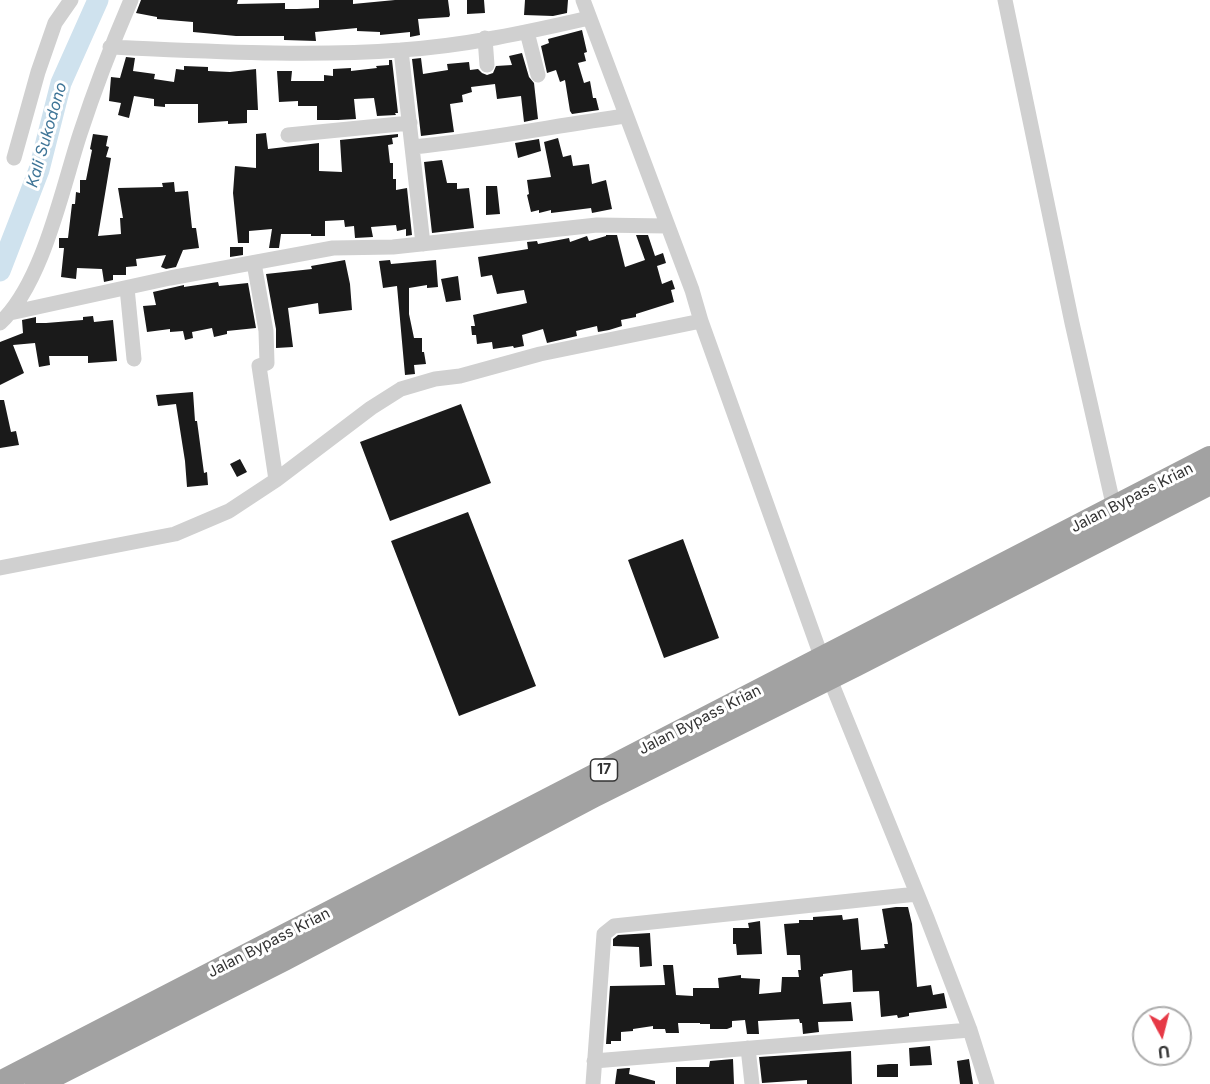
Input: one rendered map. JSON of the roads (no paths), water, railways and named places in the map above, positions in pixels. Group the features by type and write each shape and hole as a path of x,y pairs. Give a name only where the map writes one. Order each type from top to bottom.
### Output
{"highway":[{"name":"Jalan Bypass Krian","path":"37,1084 284,959 593,796 1114,508 1210,458"},
{"name":"Jalan Bypass Krian","path":"0,1083 825,668 1210,483"}],"street":[{"path":"14,158 35,82 55,23 71,0"},
{"path":"5,318 27,285 51,227 110,47 131,0"},
{"path":"583,0 692,290 825,668 970,1030 987,1084"},
{"path":"1005,0 1072,323 1114,508"},
{"path":"110,47 323,53 401,50 527,32 589,18"},
{"path":"527,32 538,75"},
{"path":"485,38 488,65"},
{"path":"401,50 423,244"},
{"path":"413,147 456,143 625,116"},
{"path":"288,135 410,123"},
{"path":"5,318 127,288 333,248 393,247 597,225 667,226"},
{"path":"254,263 266,331 267,363 259,366 276,480"},
{"path":"127,288 134,359"},
{"path":"0,567 175,534 229,511 276,480 371,408 401,389 540,354 701,321"},
{"path":"593,1084 604,934 614,926 917,894"},
{"path":"594,1061 970,1030"},
{"path":"748,1048 752,1084"}],"waterway":[{"name":"Kali Sukodono","path":"0,271 39,170 61,83 98,0"}]}
